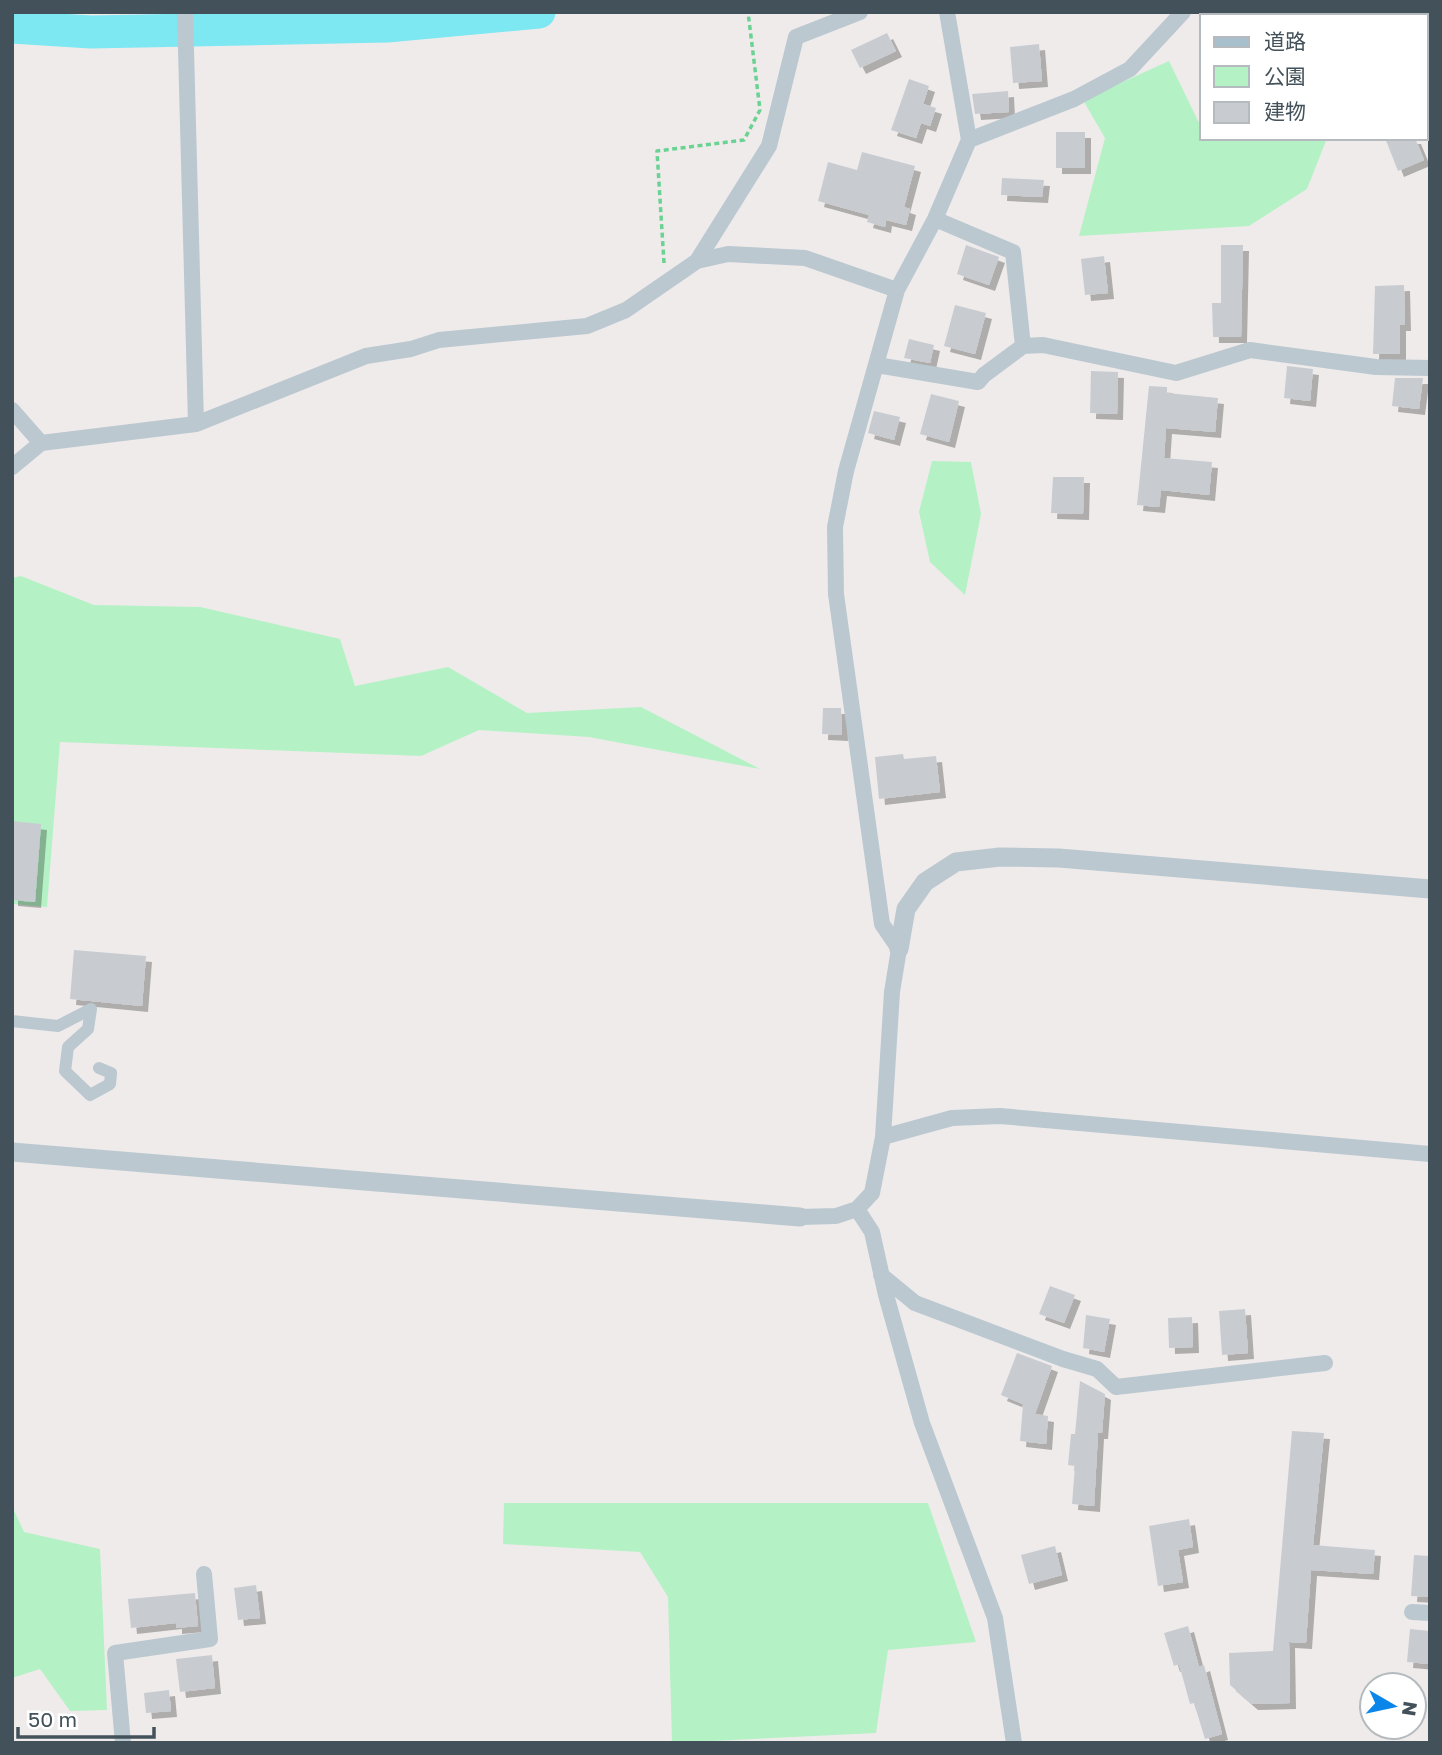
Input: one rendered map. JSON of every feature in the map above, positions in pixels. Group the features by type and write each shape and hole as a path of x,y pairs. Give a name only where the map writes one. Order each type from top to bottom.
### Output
{"street":[{"path":"185,12 196,424"},
{"path":"697,261 769,145 796,37 860,12"},
{"path":"898,949 882,924 836,594 835,527 845,471 897,290 934,219 969,140 947,12"},
{"path":"969,140 1074,99 1130,69 1183,12"},
{"path":"934,219 1013,252 1023,346"},
{"path":"12,467 41,443 196,424 366,356 411,349 439,340 587,326 625,310 697,261 728,254 805,258 897,290"},
{"path":"877,365 978,382 984,374 1023,346 1043,345 1176,373 1250,351 1376,367 1430,368"},
{"path":"12,410 41,443"},
{"path":"12,1152 800,1217 836,1216 857,1209 872,1193 883,1137 892,992 906,909 925,882 956,862 1000,857 1059,858 1430,889"},
{"path":"12,1021 58,1026 91,1009 88,1029 68,1047 65,1071 90,1095 110,1084 111,1073 99,1068"},
{"path":"883,1137 951,1118 1000,1115 1430,1154"},
{"path":"857,1209 872,1233 922,1423 995,1618 1014,1743"},
{"path":"881,1275 915,1303 1063,1359 1097,1369 1116,1387 1325,1363"},
{"path":"124,1743 115,1653 210,1639 204,1574"},
{"path":"1412,1612 1430,1613"}],"path":[{"path":"665,282 657,151 744,140 760,110 748,12"}],"green space":[{"path":"1169,61 1200,125 1200,140 1326,140 1307,189 1249,226 1079,236 1105,138 1083,100"},
{"path":"932,461 971,462 981,514 965,595 930,562 919,512"},
{"path":"21,576 94,605 200,607 340,639 355,686 448,667 527,713 641,707 760,769 589,737 479,730 421,756 60,742 47,907 12,904 12,578"},
{"path":"504,1503 928,1503 976,1642 888,1650 876,1733 672,1743 668,1597 640,1552 503,1544"},
{"path":"12,1506 24,1532 100,1549 107,1710 70,1711 40,1669 12,1678"}],"building":[{"path":"887,33 896,51 860,68 851,50"},
{"path":"1039,44 1042,81 1013,83 1010,47"},
{"path":"909,79 929,86 923,104 936,108 930,126 921,123 916,138 891,130"},
{"path":"1008,91 1009,112 975,114 972,94"},
{"path":"1056,132 1085,132 1085,168 1056,168"},
{"path":"1386,140 1416,140 1424,160 1398,171"},
{"path":"862,152 915,166 904,207 910,209 906,225 886,220 885,227 867,222 869,215 818,201 828,162 857,170"},
{"path":"1002,178 1044,180 1042,197 1001,195"},
{"path":"966,245 999,257 989,285 957,274"},
{"path":"1221,245 1243,245 1241,337 1213,337 1212,303 1221,303"},
{"path":"1104,256 1108,293 1085,295 1081,259"},
{"path":"1404,285 1405,325 1400,325 1400,354 1373,354 1375,286"},
{"path":"955,305 986,313 975,354 944,346"},
{"path":"909,339 934,345 930,363 904,358"},
{"path":"1287,366 1313,369 1310,401 1284,398"},
{"path":"1091,371 1118,372 1117,414 1090,413"},
{"path":"1395,378 1423,378 1419,409 1392,406"},
{"path":"1149,386 1167,387 1167,393 1218,398 1215,432 1166,428 1164,458 1212,462 1209,495 1161,490 1159,507 1137,505"},
{"path":"931,394 959,401 949,442 920,434"},
{"path":"874,411 900,417 894,440 868,433"},
{"path":"1053,477 1084,477 1083,514 1051,513"},
{"path":"823,708 841,708 842,735 822,734"},
{"path":"903,754 904,759 936,756 940,792 879,799 875,757"},
{"path":"12,821 41,824 35,902 12,900"},
{"path":"74,950 146,956 142,1006 70,999"},
{"path":"1050,1286 1075,1295 1064,1323 1039,1314"},
{"path":"1245,1309 1248,1353 1222,1355 1219,1311"},
{"path":"1086,1315 1110,1319 1104,1352 1083,1348"},
{"path":"1192,1317 1193,1347 1169,1348 1168,1318"},
{"path":"1017,1353 1052,1366 1035,1414 1048,1416 1046,1444 1020,1441 1023,1404 1001,1395"},
{"path":"1080,1381 1105,1394 1102,1433 1098,1433 1094,1506 1072,1504 1075,1466 1068,1465 1071,1434 1075,1434"},
{"path":"1292,1431 1324,1433 1313,1545 1375,1550 1373,1574 1311,1570 1306,1643 1289,1642 1290,1703 1252,1704 1230,1685 1229,1653 1273,1651"},
{"path":"1189,1519 1193,1547 1178,1550 1183,1582 1158,1586 1149,1526"},
{"path":"1055,1546 1062,1575 1029,1584 1021,1555"},
{"path":"1414,1555 1430,1556 1430,1597 1411,1596"},
{"path":"256,1585 260,1618 238,1620 234,1588"},
{"path":"195,1593 198,1626 176,1628 176,1623 131,1628 128,1599"},
{"path":"1188,1626 1199,1667 1204,1665 1222,1734 1205,1739 1194,1703 1190,1704 1179,1664 1174,1666 1164,1633"},
{"path":"1410,1629 1430,1631 1430,1664 1407,1662"},
{"path":"212,1655 215,1688 180,1692 176,1659"},
{"path":"169,1690 171,1711 146,1713 144,1693"}],"waterway":[{"path":"12,27 91,32 387,26 539,12"}]}
